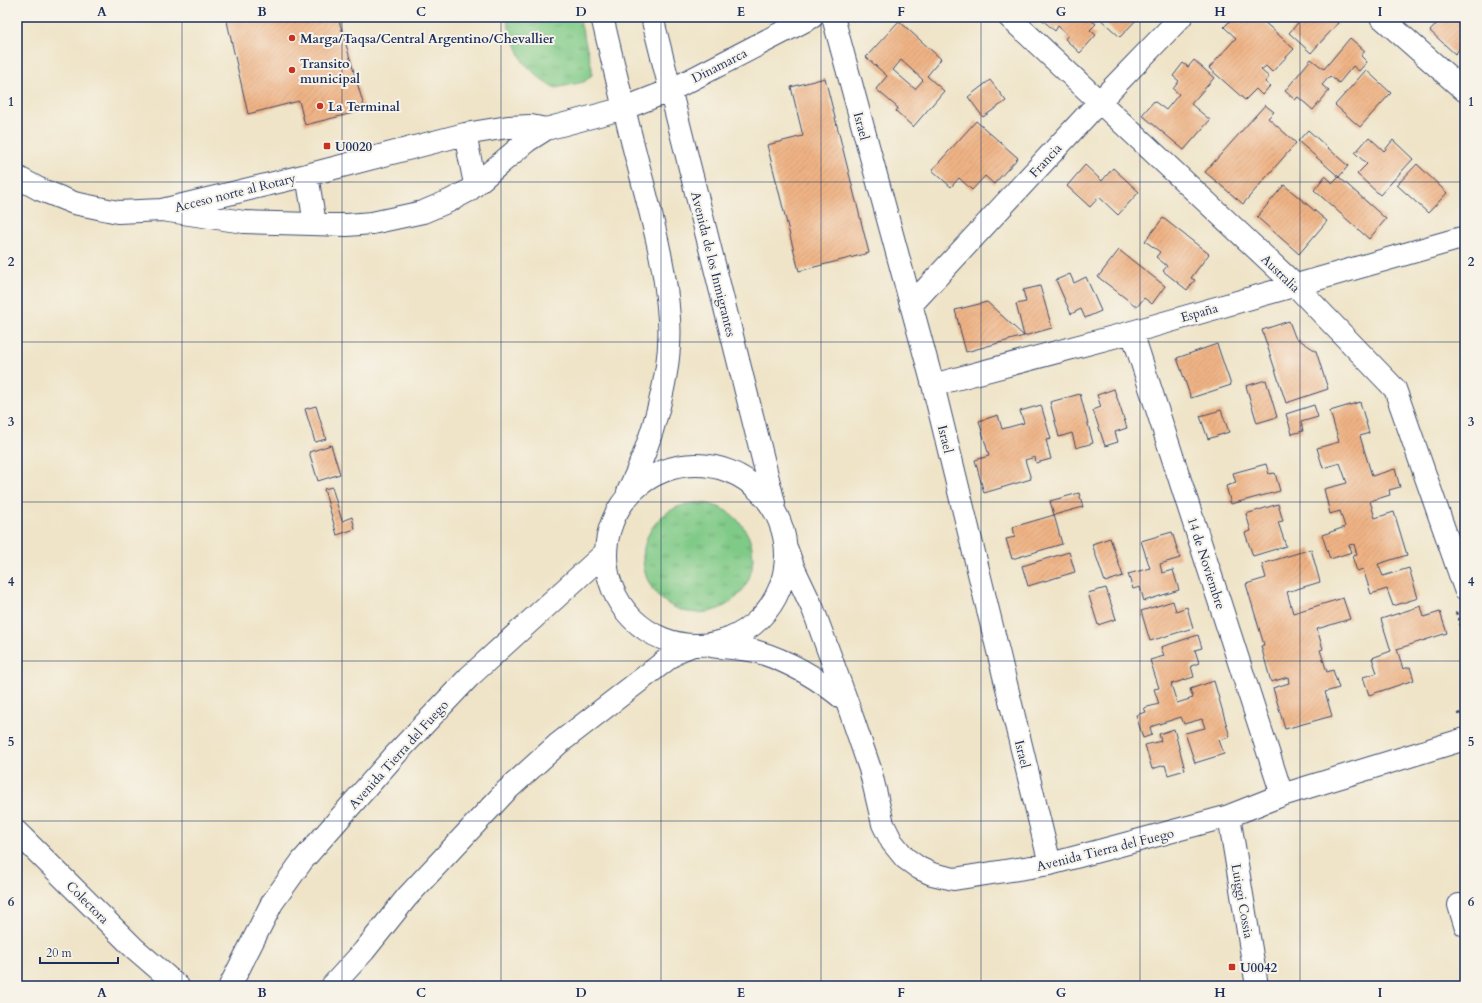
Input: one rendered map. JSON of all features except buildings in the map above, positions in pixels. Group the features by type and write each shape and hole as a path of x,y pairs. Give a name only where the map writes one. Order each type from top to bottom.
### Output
{"street":[{"path":"602,17 660,252 669,320 668,353 656,418 640,466 624,501 615,516 609,534 605,553 612,585 619,601 631,617 646,630 663,639 699,645 754,651 775,658 806,673 835,692 847,702"},
{"name":"Avenida de los Inmigrantes","path":"652,17 775,510"},
{"name":"Dinamarca","path":"546,129 625,108 671,90 812,17"},
{"name":"Israel","path":"833,17 933,385 1050,864"},
{"name":"Australia","path":"1009,17 1294,284 1395,389 1465,589"},
{"name":"Francia","path":"911,304 1099,102 1181,17"},
{"path":"1381,17 1465,91"},
{"name":"Acceso norte al Rotary","path":"162,210 307,175 465,134 530,126 546,129"},
{"name":"Acceso norte al Rotary","path":"17,178 39,189 74,203 118,212 162,210 244,222 315,224 372,223 423,212 468,191 527,141 546,129"},
{"path":"465,134 475,184"},
{"path":"307,175 315,224"},
{"name":"España","path":"933,385 1132,332 1294,284 1465,237"},
{"name":"14 de Noviembre","path":"1132,332 1282,795"},
{"path":"332,986 364,951 407,897 506,791 558,744 678,651 725,640 744,631 760,618 773,602 782,584 786,564 787,550 785,536 775,510 759,489 740,475 718,467 694,464 672,468 650,477 636,488 624,501"},
{"name":"Avenida Tierra del Fuego","path":"787,550 794,569 813,609 847,702 870,769 883,824 892,842 905,858 919,868 932,874 954,879 1050,864 1228,816 1282,795 1465,739"},
{"name":"Avenida Tierra del Fuego","path":"230,986 272,903 302,860 396,754 469,677 605,553"},
{"name":"Luiggi Cossia","path":"1228,816 1258,986"},
{"name":"Colectora","path":"17,832 134,948 178,986"}],"path":[{"path":"1458,714 1465,712"}],"green space":[{"path":"506,17 579,17 592,68 592,75 584,82 556,88 544,82 523,62 510,31"},
{"path":"698,503 719,507 729,512 737,519 744,527 749,537 753,558 749,579 744,589 737,597 729,604 719,609 698,613 677,609 667,604 659,597 652,589 647,579 643,558 647,537 652,527 659,519 667,512 677,507"}],"place":[{"name":"Marga/Taqsa/Central Argentino/Chevallier","path":"292,38"},
{"name":"Transito municipal","path":"292,70"},
{"name":"La Terminal","path":"320,106"},
{"name":"U0020","path":"327,146"},
{"name":"U0042","path":"1232,967"}]}
